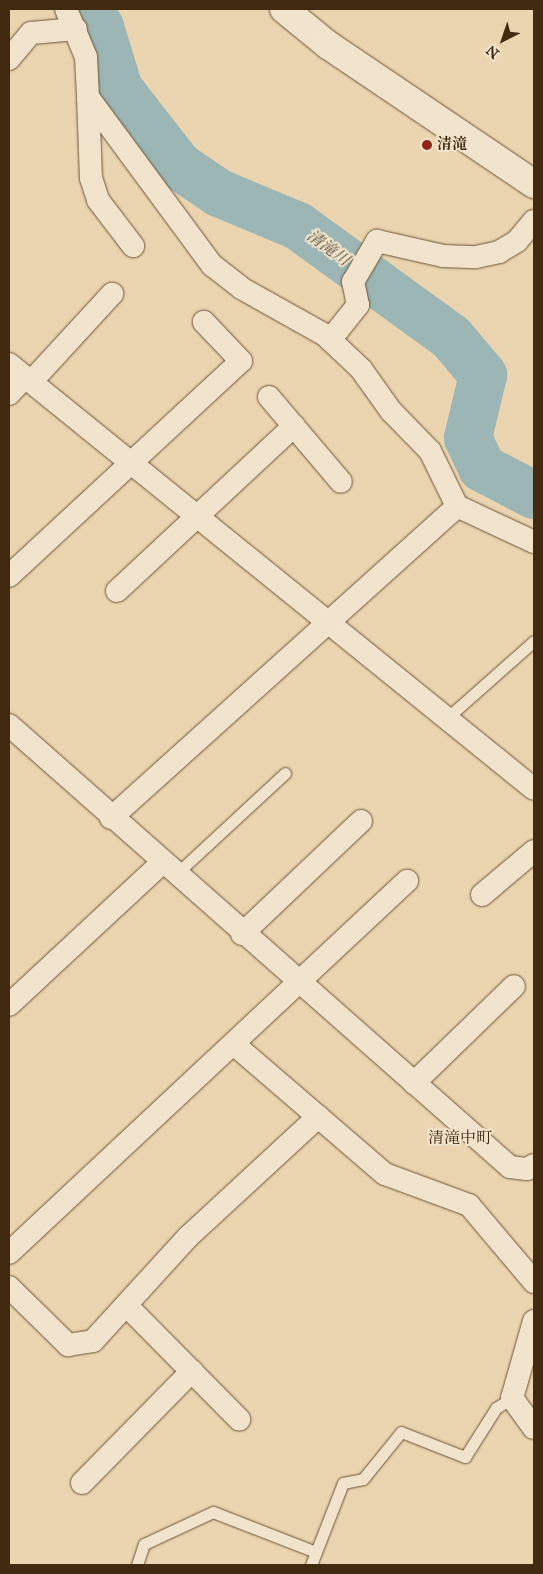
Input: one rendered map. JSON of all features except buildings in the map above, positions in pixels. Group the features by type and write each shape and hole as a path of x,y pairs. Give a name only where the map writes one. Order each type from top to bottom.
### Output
{"street":[{"path":"66,9 76,29 86,58 91,178 98,200 133,246"},
{"path":"284,9 328,44 534,184"},
{"path":"9,59 31,33 76,29"},
{"path":"88,97 212,265 241,288 330,340 430,451 457,506 534,542"},
{"path":"330,340 358,305 353,282 377,241 443,256 499,252 517,241 534,221"},
{"path":"9,394 22,374 112,294"},
{"path":"9,576 241,360 204,322"},
{"path":"22,374 534,789"},
{"path":"269,397 341,482"},
{"path":"116,591 294,426"},
{"path":"111,818 457,506"},
{"path":"9,725 242,934 510,1167 527,1169 534,1165"},
{"path":"242,934 361,821"},
{"path":"482,895 534,851"},
{"path":"9,1005 169,869"},
{"path":"9,1253 236,1046 407,881"},
{"path":"414,1083 514,986"},
{"path":"236,1046 384,1174 469,1205 534,1282"},
{"path":"9,1287 68,1345 93,1341 189,1236 318,1117"},
{"path":"126,1305 239,1419"},
{"path":"534,1321 512,1398 534,1428"},
{"path":"82,1483 192,1371"}],"lane":[{"path":"448,718 534,641"},
{"path":"169,869 285,773"},
{"path":"311,1565 343,1483 363,1480 401,1432 465,1457 496,1408 512,1398"},
{"path":"137,1565 144,1544 213,1512 316,1552"}],"waterway":[{"name":"清滝川","path":"86,9 100,27 119,89 179,166 219,193 298,226 451,337 483,375 468,438 482,468 534,495"}],"place":[{"name":"清滝","path":"427,145"}],"district":[{"name":"清滝中町","path":"460,1138"}]}
